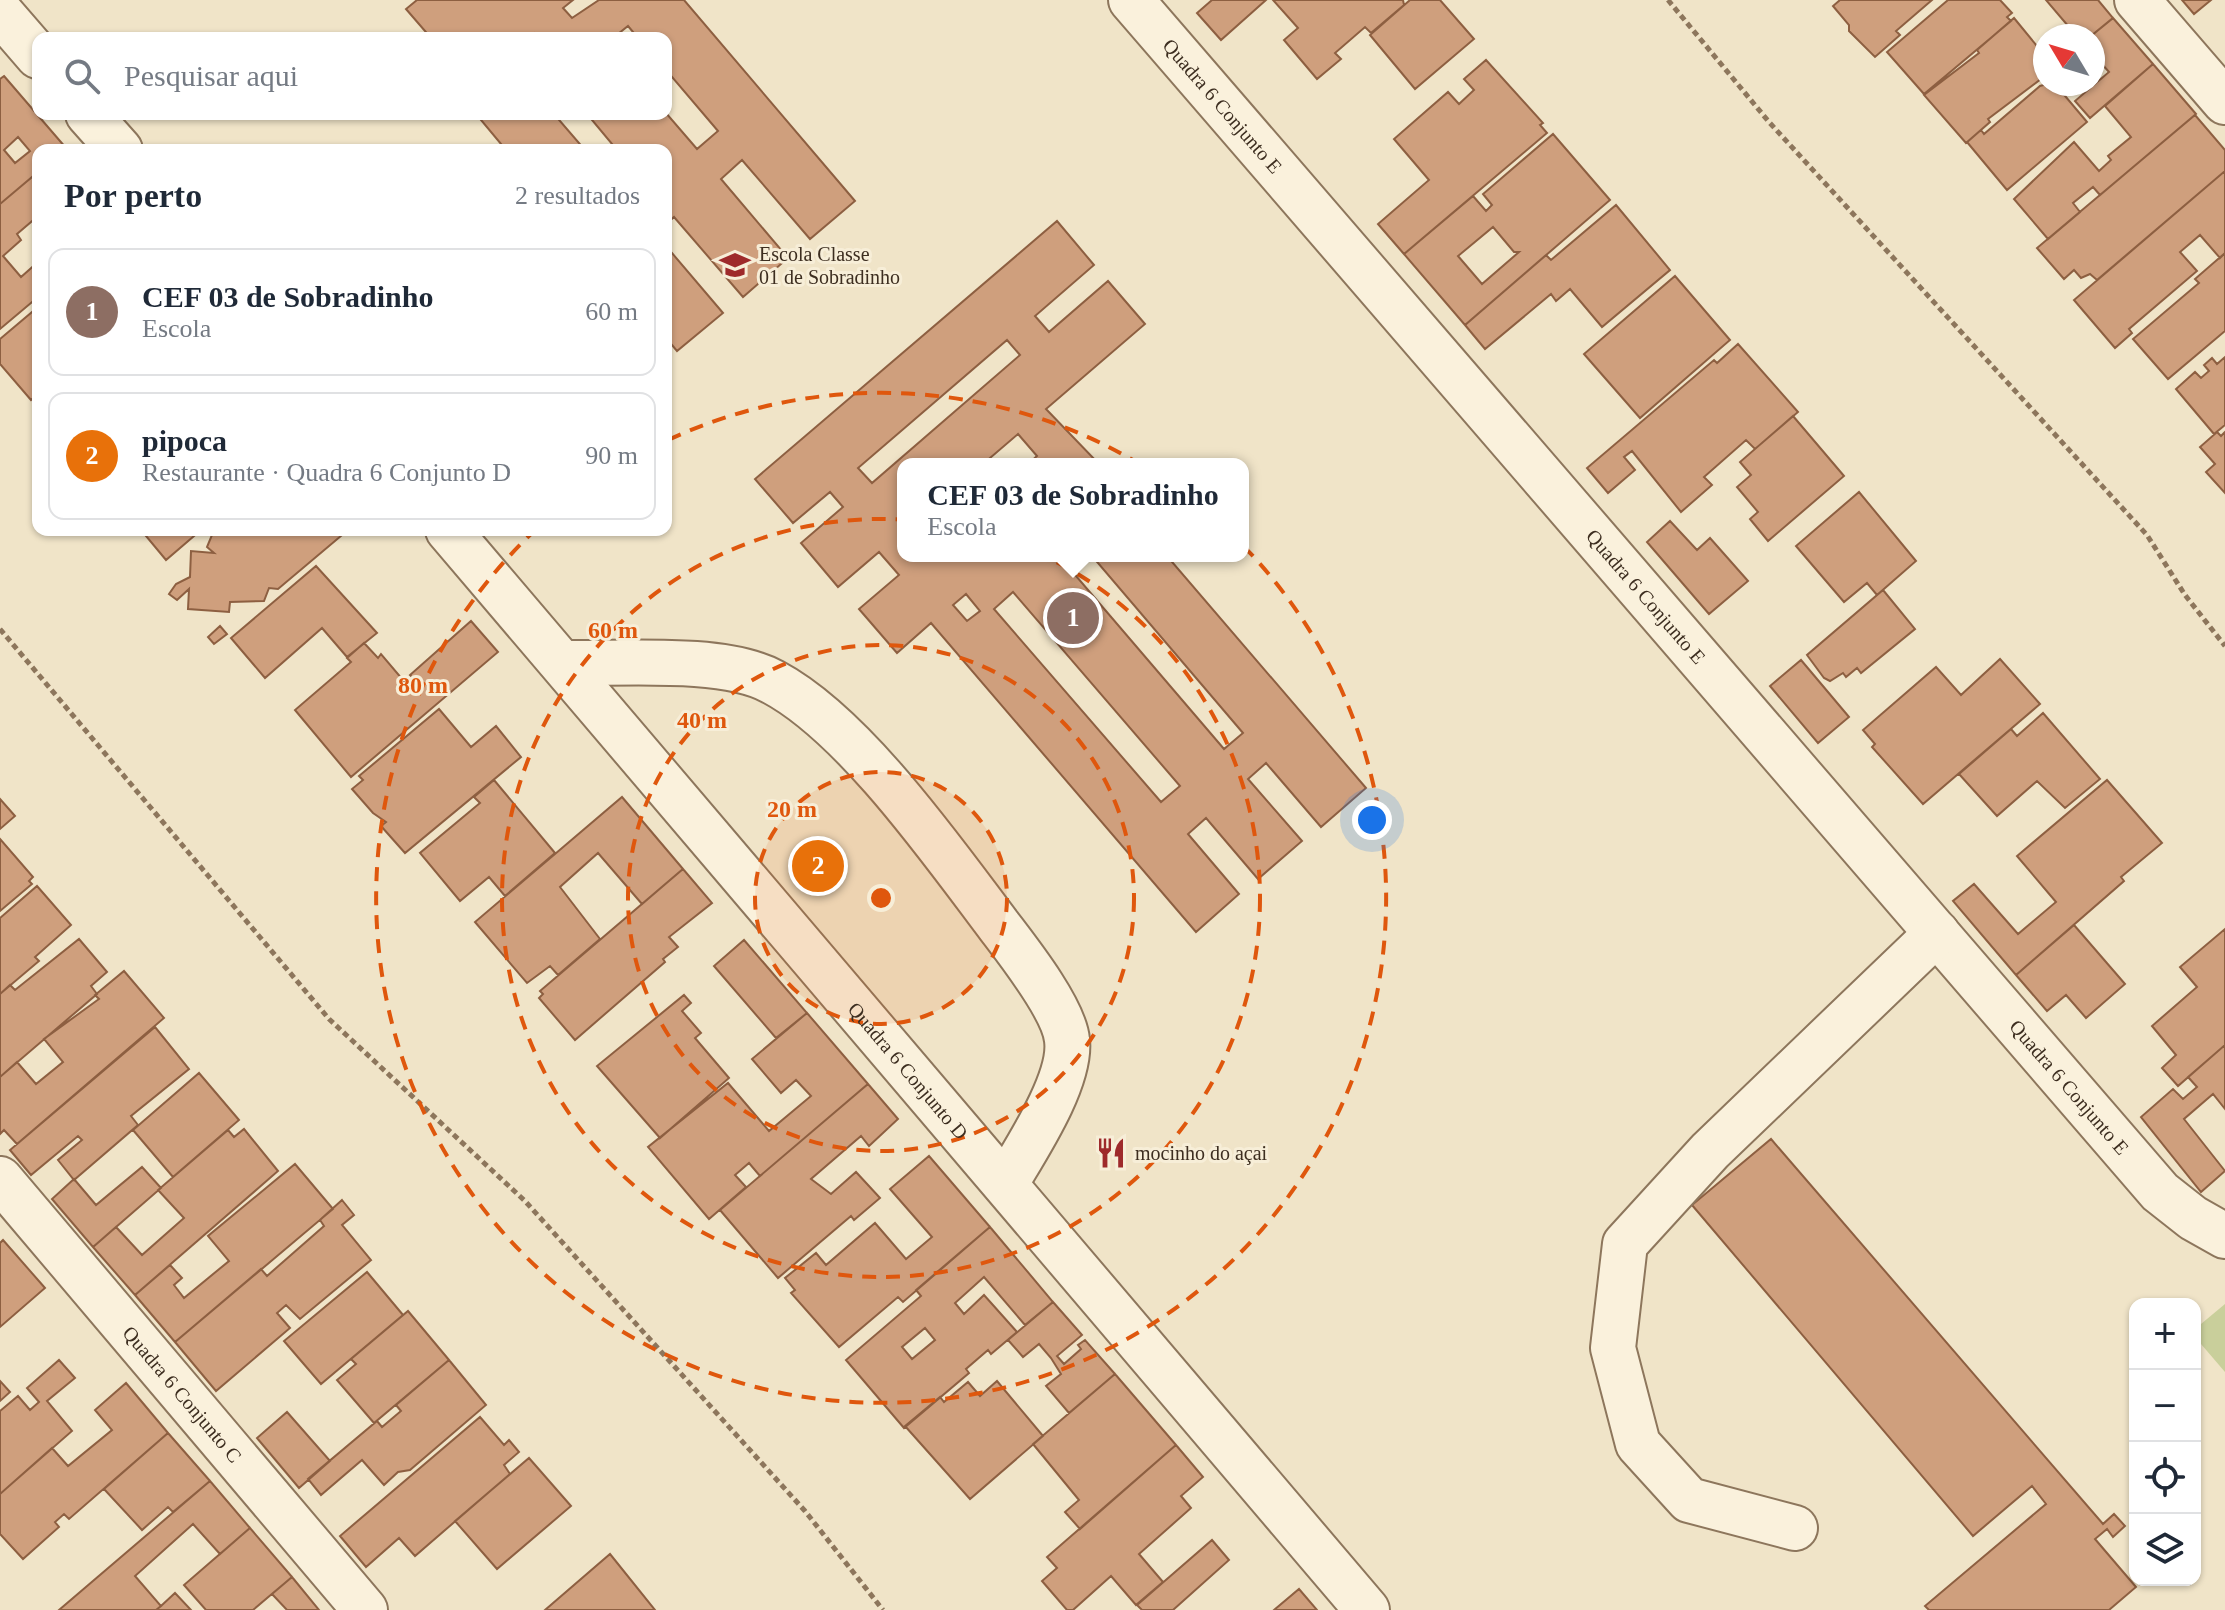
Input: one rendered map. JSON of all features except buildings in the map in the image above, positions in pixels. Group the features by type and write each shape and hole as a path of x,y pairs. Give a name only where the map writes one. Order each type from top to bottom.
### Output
{"street":[{"name":"Quadra 6 Conjunto E","path":"1131,0 2160,1192 2193,1218 2225,1236"},
{"path":"2137,0 2225,102"},
{"path":"0,12 32,49"},
{"path":"93,120 115,144"},
{"name":"Quadra 6 Conjunto D","path":"453,536 1367,1610"},
{"path":"563,663 718,666 772,681 813,711 870,765 950,861 1042,983 1067,1039 1059,1083 1043,1123 1006,1183"},
{"path":"1795,1528 1689,1500 1638,1444 1613,1348 1625,1244 1710,1151 1937,933"},
{"name":"Quadra 6 Conjunto C","path":"0,1179 365,1610"}],"path":[{"path":"1668,0 1769,122 2147,535 2185,595 2225,646"},
{"path":"0,629 329,1019 525,1201 796,1500 883,1610"}],"green space":[{"path":"2225,1304 2225,1372 2201,1344 2201,1324"}],"place":[{"name":"Escola Classe 01 de Sobradinho","path":"735,265"},
{"name":"CEF 03 de Sobradinho","path":"1073,618"},
{"name":"pipoca","path":"818,866"},
{"name":"mocinho do açai","path":"1111,1153"}]}
